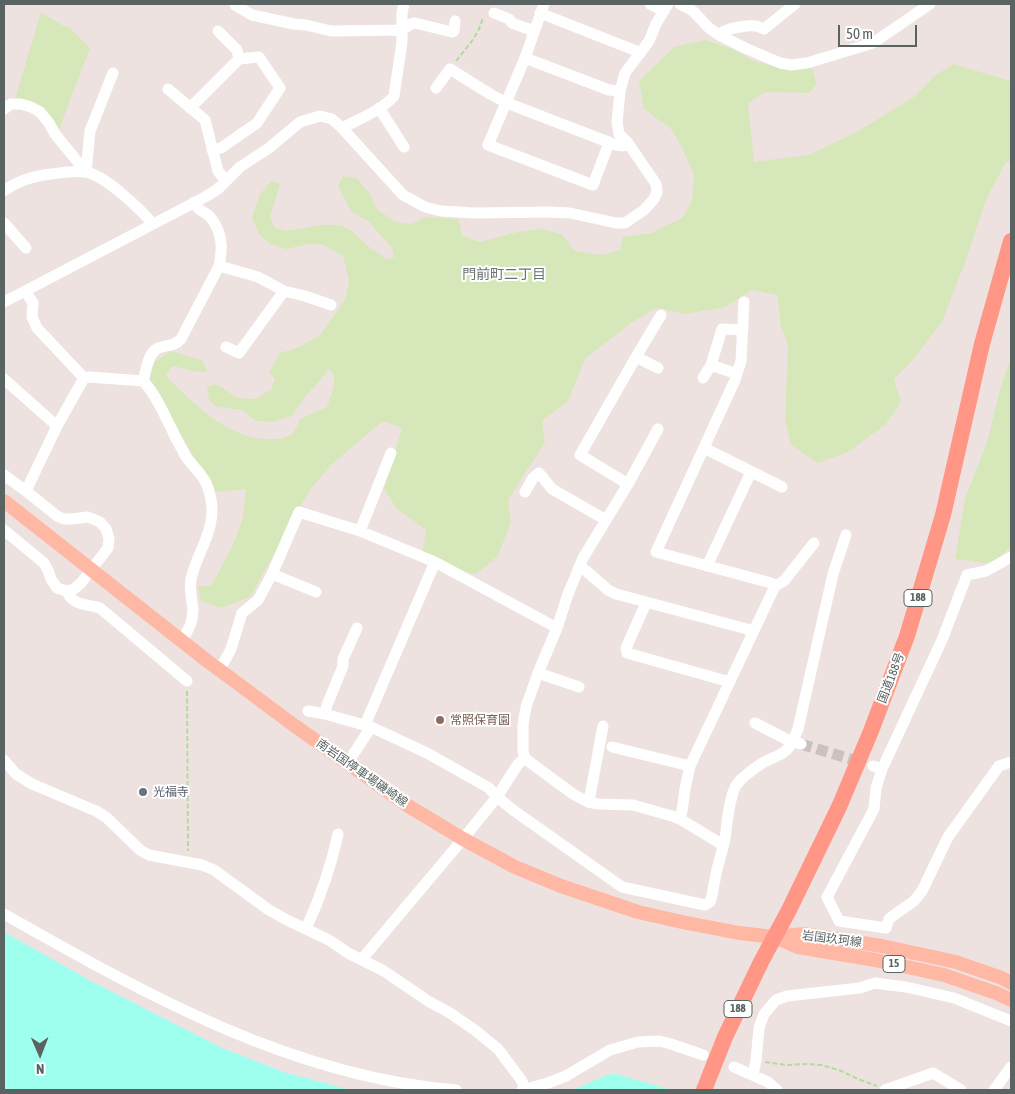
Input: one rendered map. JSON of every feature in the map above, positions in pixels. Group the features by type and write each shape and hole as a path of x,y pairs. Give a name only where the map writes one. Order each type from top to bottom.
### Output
{"highway":[{"name":"国道188号","path":"705,1087 725,1037 839,807 871,731 907,636 943,515 982,344 1011,240"}],"main road":[{"name":"南岩国停車場磯崎線","path":"4,501 259,701 410,807 463,839 515,867 561,886 638,912 739,933 774,937"},
{"name":"岩国玖珂線","path":"774,937 804,934 882,946 956,962 1011,983"},
{"name":"岩国玖珂線","path":"774,937 798,947 875,960 944,975 1011,1000"}],"street":[{"path":"236,4 252,15 331,31 402,30 415,23 452,32 454,31 455,21"},
{"path":"342,128 379,108 394,96 402,42 404,4"},
{"path":"4,302 218,189 240,167 269,148 300,122 320,116 332,119 403,195 425,207 441,211 474,213 570,213 616,223 625,223 644,210 654,199 657,192 656,184 628,143 619,134 617,123 620,91 625,73 649,41 666,7 650,4"},
{"path":"680,4 693,11 708,28 720,35 780,63 791,64 807,63 873,43 930,4"},
{"path":"720,35 723,31 746,26 764,28 794,4"},
{"path":"609,143 593,185 488,145 525,58 542,8 640,54"},
{"path":"489,12 509,19 512,24 534,31"},
{"path":"218,31 236,50 239,59"},
{"path":"190,108 239,59 259,58 280,88 257,122 220,148 212,150"},
{"path":"525,58 609,90 620,91"},
{"path":"436,88 450,69 506,103 616,146 623,146 628,143"},
{"path":"86,172 90,131 113,73"},
{"path":"168,89 206,120 218,170 226,182"},
{"path":"4,109 11,104 21,104 40,112 86,172"},
{"path":"379,108 404,147"},
{"path":"4,191 11,186 38,176 67,172 86,172 97,176 122,193 153,224"},
{"path":"143,381 154,350 178,343 181,339 219,266 221,238 218,230 210,216 199,211 194,202"},
{"path":"4,223 26,248"},
{"path":"219,266 258,278 284,291 331,305"},
{"path":"25,291 32,302 32,317 37,328 84,378"},
{"path":"226,347 239,353 284,291"},
{"path":"744,302 741,361 737,374 656,552 770,583 775,586"},
{"path":"628,484 580,455 661,315"},
{"path":"703,378 711,365 722,329 743,330"},
{"path":"636,357 658,368"},
{"path":"711,365 737,374"},
{"path":"84,378 143,381 157,401 168,421 171,432 186,456 206,481 211,501 210,525 191,580 193,612 189,630 181,641"},
{"path":"26,491 57,426 84,378"},
{"path":"4,379 57,426"},
{"path":"658,429 579,567 526,707 522,752 525,758 573,794 588,802 633,806 680,819 724,844"},
{"path":"704,448 782,487"},
{"path":"360,531 390,453"},
{"path":"707,566 751,472"},
{"path":"525,492 533,478 539,473 552,489 606,520"},
{"path":"4,474 57,516 71,520 88,517 100,522 106,529 109,538 108,548 82,584 67,591 56,588 44,563 4,530"},
{"path":"218,669 231,650 242,613 258,600 272,574 299,512 360,531 435,562 557,628"},
{"path":"308,711 368,726 427,753 475,779 489,788 514,810 622,887 705,905 710,902 724,844 734,790 738,782 764,762 782,754 797,742 798,729 833,574 846,535"},
{"path":"680,819 690,766 775,586 784,580 814,543"},
{"path":"1010,759 998,766 948,837 922,891 914,901 890,919 886,928 840,922 827,897 874,809 877,768 942,640 967,575 986,571 1011,557"},
{"path":"347,764 368,726 435,562"},
{"path":"579,567 616,594 753,632"},
{"path":"272,574 316,592"},
{"path":"67,591 69,597 74,601 100,608 187,681"},
{"path":"646,603 626,648 627,653 730,682"},
{"path":"325,714 326,706 343,666 343,659 357,628"},
{"path":"538,674 579,687"},
{"path":"755,724 786,740 797,742"},
{"path":"588,802 603,726"},
{"path":"612,747 690,766"},
{"path":"362,959 463,839 497,797 518,764 525,758"},
{"path":"4,760 16,774 32,784 96,811 107,818 140,850 149,855 202,864 214,870 286,920 306,928 348,953 384,971 409,989 450,1013 498,1049 522,1081 524,1090 548,1084 566,1076 610,1050 638,1042 665,1043 704,1055"},
{"path":"306,928 321,893 334,854 338,834"},
{"path":"4,914 76,955 172,1005 270,1048 348,1072 439,1089 456,1090"},
{"path":"753,1075 764,1014 776,1000 787,996 860,988 875,983 906,987 954,998 1011,1021"},
{"path":"734,1067 768,1082 777,1090"},
{"path":"994,1090 1011,1068"},
{"path":"885,1090 933,1073 943,1086 961,1090"}],"path":[{"path":"450,69 477,34 489,12"},
{"path":"187,681 188,862"},
{"path":"763,1062 788,1065 821,1065 839,1070 885,1090"}],"green space":[{"path":"41,12 69,27 90,48 58,132 15,99"},
{"path":"705,40 732,49 756,62 795,70 812,68 817,84 809,93 766,92 748,103 754,162 808,155 857,132 915,96 935,76 953,64 1011,81 1011,161 1006,162 986,200 942,322 912,361 894,379 901,402 886,424 848,452 818,463 791,445 785,420 788,345 781,327 777,295 751,290 726,307 685,314 656,308 631,323 585,359 568,401 542,421 545,442 508,500 511,522 498,556 476,574 457,571 422,554 426,530 396,508 384,488 402,428 383,421 332,464 310,490 250,597 221,608 201,601 198,586 211,586 232,547 242,521 246,489 214,492 176,425 151,386 150,371 155,362 170,351 202,360 207,371 198,372 172,366 166,376 188,398 213,418 242,434 256,438 278,439 290,435 300,419 327,407 334,383 333,374 330,369 305,397 292,416 272,422 256,421 242,410 217,407 209,400 207,387 215,384 237,398 256,399 271,389 275,380 269,372 280,353 297,348 320,335 345,300 349,281 343,256 321,244 309,244 286,249 270,244 259,234 252,218 260,194 271,181 280,184 270,217 274,227 285,231 321,225 341,225 353,232 386,259 394,257 392,248 369,222 351,212 338,186 343,176 357,178 370,194 377,209 395,222 412,224 424,217 459,219 462,236 481,242 512,233 540,229 562,234 574,251 603,255 620,250 623,237 651,233 682,218 692,201 694,175 671,129 644,109 639,81 674,47"},
{"path":"1011,356 1011,546 993,564 955,559 965,499 987,442 1001,386"}],"water":[{"path":"4,932 91,981 220,1047 286,1073 351,1090 4,1090"},
{"path":"612,1073 673,1090 573,1090"}],"tunnel":[{"path":"801,744 864,763"}],"place":[{"name":"常照保育園","path":"440,720"},
{"name":"光福寺","path":"143,792"}],"district":[{"name":"門前町二丁目","path":"504,275"}]}
